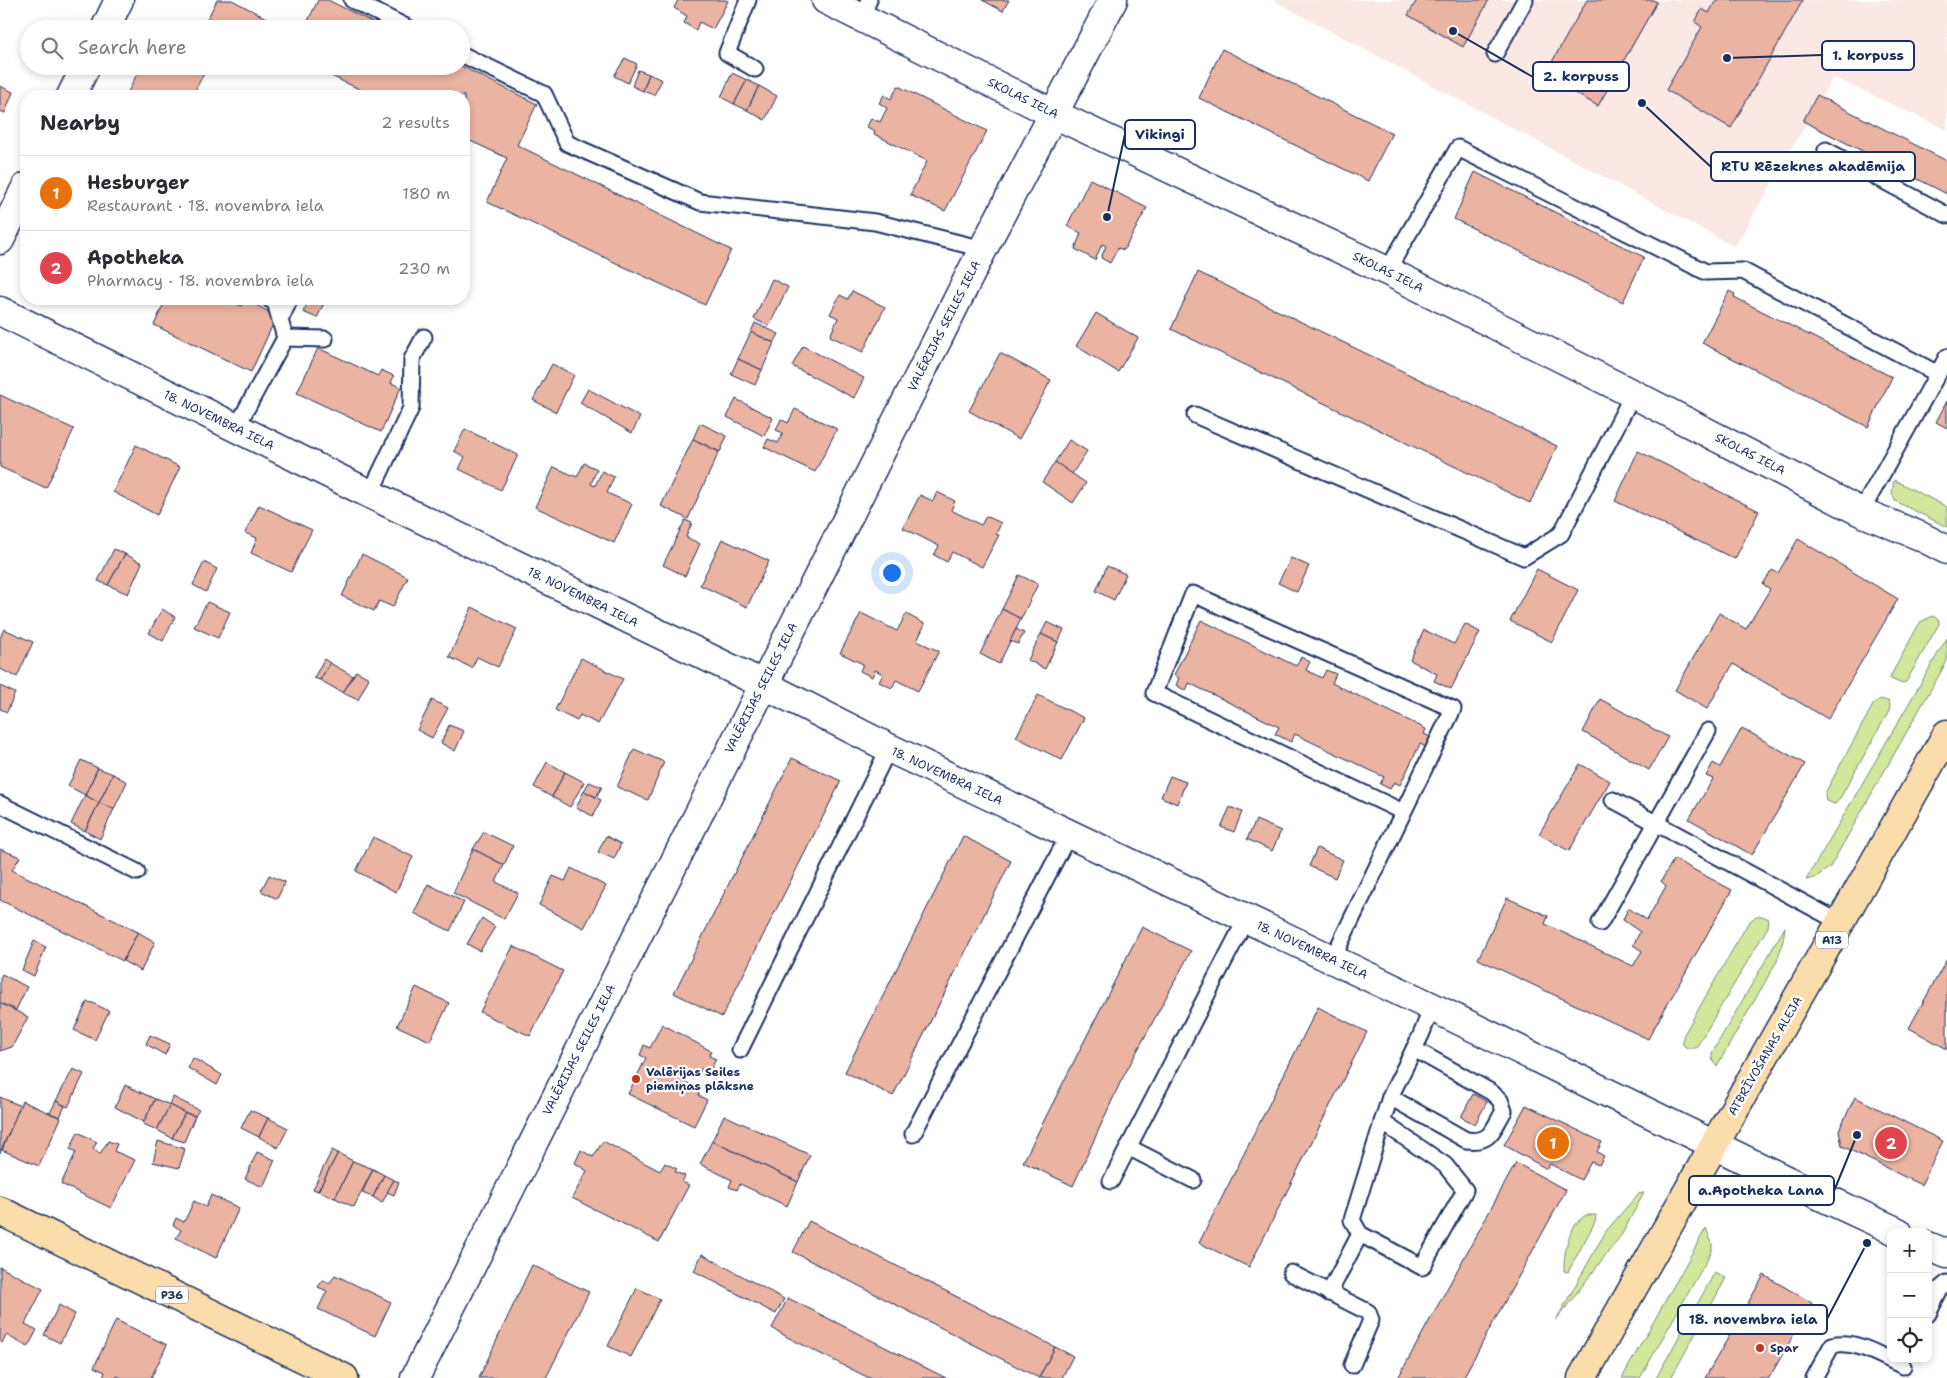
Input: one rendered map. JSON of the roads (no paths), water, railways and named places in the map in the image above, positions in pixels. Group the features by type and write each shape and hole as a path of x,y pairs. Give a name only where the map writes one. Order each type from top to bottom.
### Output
{"main road":[{"name":"ATBRĪVOŠANAS ALEJA","path":"1582,1378 1947,734"},
{"name":"P36","path":"0,1211 344,1378"}],"street":[{"path":"109,20 119,0"},
{"name":"SKOLAS IELA","path":"826,0 865,9 1054,114 1387,271 1633,394 1861,512 1920,536 1947,550"},
{"name":"VALĒRIJAS SEILES IELA","path":"415,1378 982,249 1113,0"},
{"path":"74,90 82,75"},
{"path":"0,240 20,199"},
{"name":"18. NOVEMBRA IELA","path":"0,311 370,494 763,684 889,748 1889,1228"},
{"path":"1932,1248 1947,1254"}],"lane":[{"path":"352,0 392,20"},
{"path":"748,0 727,53 755,69"},
{"path":"1495,54 1525,0"},
{"path":"470,58 544,94 568,143 700,202 875,222 982,249"},
{"path":"1387,271 1458,148 1706,272 1743,271 1938,374"},
{"path":"1826,150 1947,215"},
{"path":"236,428 285,338 276,305"},
{"path":"281,318 287,305"},
{"path":"370,494 411,408 412,359 424,337"},
{"path":"285,338 325,339"},
{"path":"1861,512 1947,357"},
{"path":"1195,415 1524,557 1561,534 1633,394"},
{"path":"1332,960 1453,709 1193,594 1154,693 1403,812"},
{"path":"1600,923 1708,732"},
{"path":"740,1050 889,748"},
{"path":"1613,800 1840,923"},
{"path":"0,804 136,872"},
{"path":"913,1134 1069,834"},
{"path":"1111,1181 1246,919"},
{"path":"1382,1122 1445,1165 1465,1190 1422,1267 1360,1234 1352,1220 1382,1122 1390,1097 1432,1007"},
{"path":"1390,1097 1466,1140 1479,1141 1488,1136 1504,1111 1500,1100 1491,1092 1414,1049"},
{"path":"1128,1147 1193,1180"},
{"path":"1329,1293 1360,1234"},
{"path":"1291,1273 1368,1312 1371,1320 1352,1365"},
{"path":"1932,1306 1941,1288 1947,1283"},
{"path":"1814,1378 1832,1345 1842,1342 1853,1344 1903,1368"}],"place":[{"name":"2. korpuss","path":"1453,31"},
{"name":"1. korpuss","path":"1727,58"},
{"name":"RTU Rēzeknes akadēmija","path":"1642,103"},
{"name":"Vikingi","path":"1107,217"},
{"name":"Valērijas Seiles piemiņas plāksne","path":"636,1079"},
{"name":"a.Apotheka Lana","path":"1857,1135"},
{"name":"Hesburger","path":"1553,1143"},
{"name":"Apotheka","path":"1891,1143"},
{"name":"18. novembra iela","path":"1867,1243"},
{"name":"Spar","path":"1760,1348"}]}
